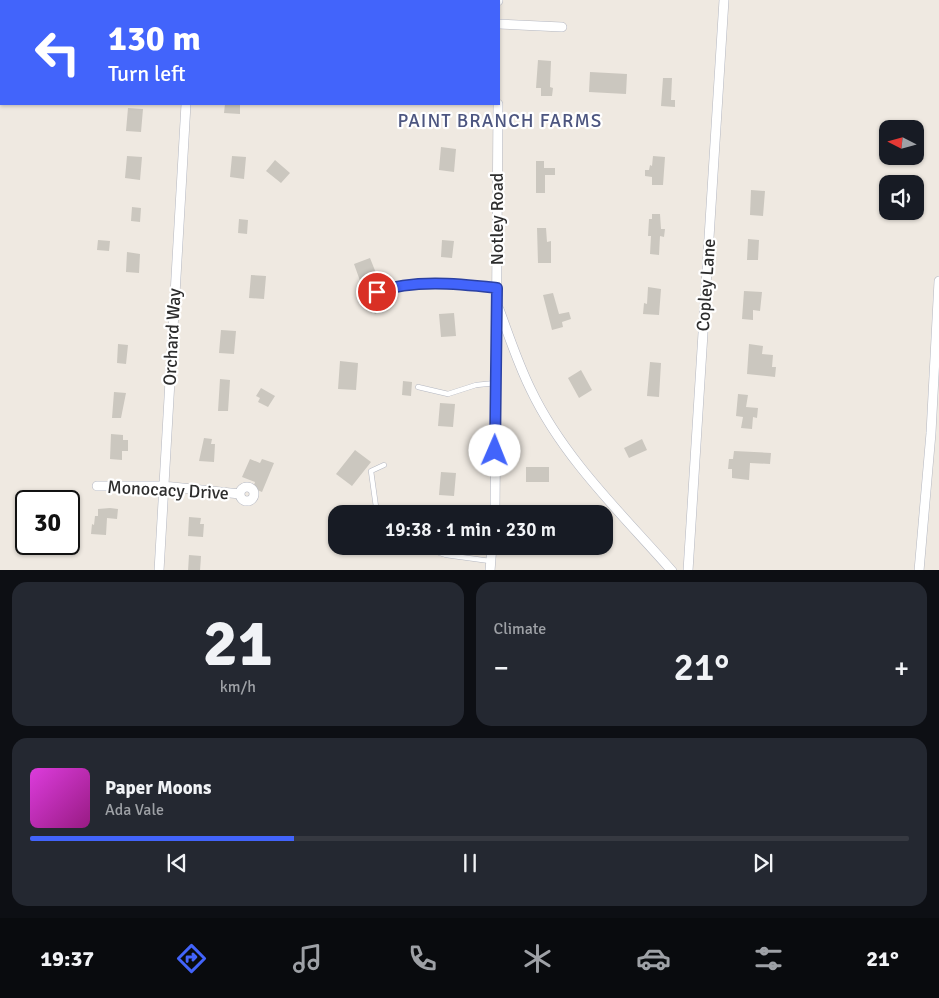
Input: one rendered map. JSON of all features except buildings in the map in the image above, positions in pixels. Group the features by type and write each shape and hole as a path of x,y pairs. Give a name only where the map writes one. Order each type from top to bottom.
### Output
{"street":[{"name":"Copley Lane","path":"688,570 724,0"},
{"path":"500,24 562,27"},
{"name":"Orchard Way","path":"159,570 186,105"},
{"name":"Notley Road","path":"495,505 498,105"},
{"path":"919,570 931,433 939,282"},
{"path":"497,303 531,390 555,432 593,482 672,570"},
{"name":"Monocacy Drive","path":"97,486 163,486 240,494"}],"lane":[{"path":"377,292 387,289 444,284 497,288"},
{"path":"418,387 448,394 476,384 496,383"},
{"path":"376,505 371,471 384,465"},
{"path":"446,555 491,566"}],"district":[{"name":"PAINT BRANCH FARMS","path":"500,120"}],"route":[{"path":"377,292 387,289 444,284 497,288 495,451"}]}
